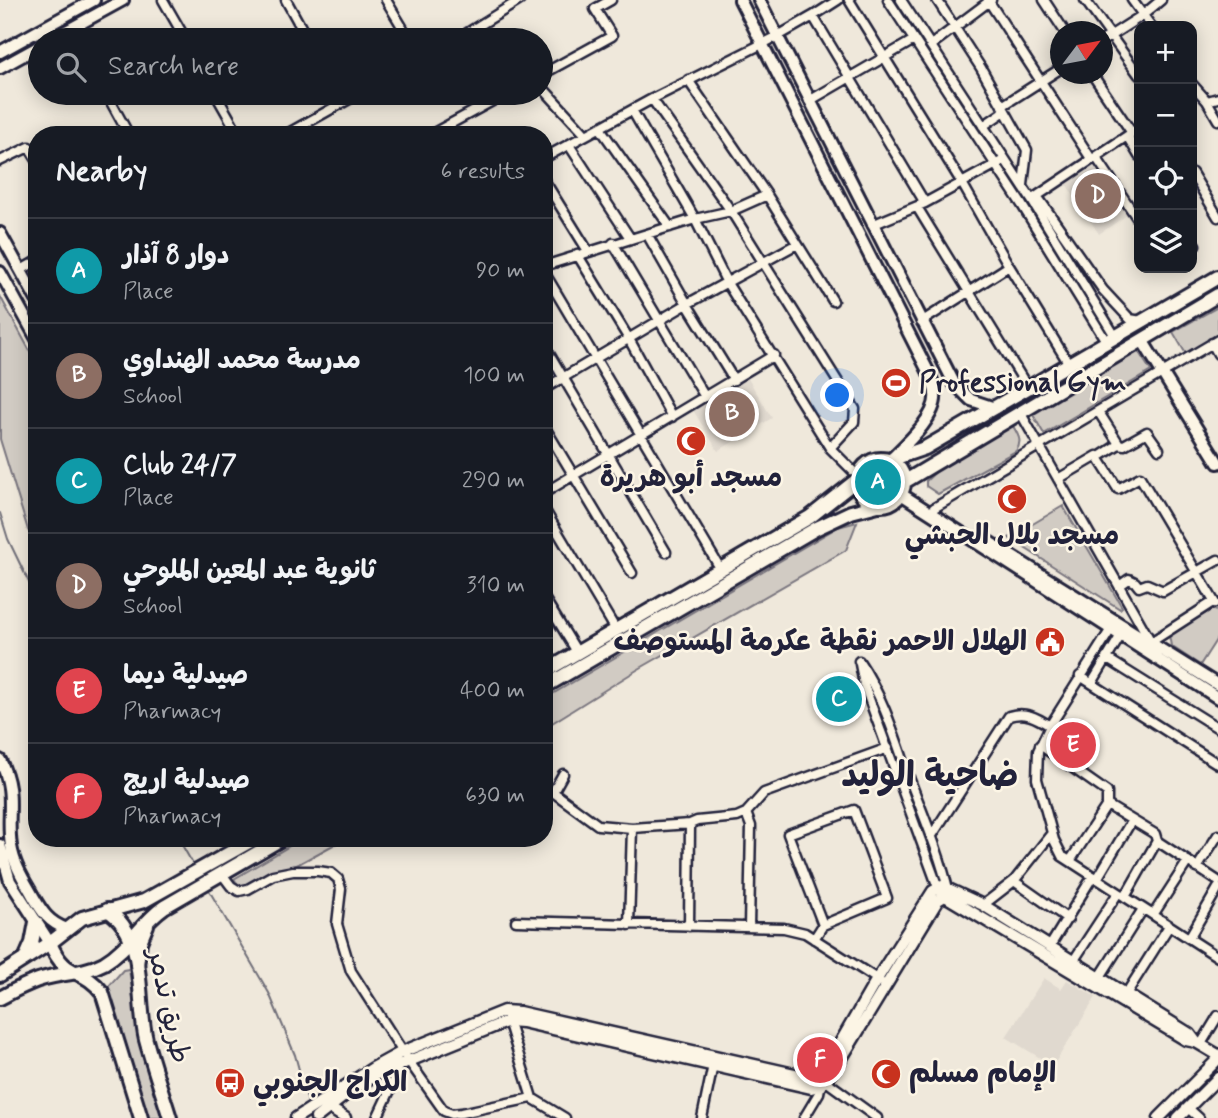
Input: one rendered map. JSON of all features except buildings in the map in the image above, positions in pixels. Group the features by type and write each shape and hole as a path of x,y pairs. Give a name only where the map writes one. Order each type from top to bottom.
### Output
{"main road":[{"path":"43,28 94,0"},
{"path":"72,28 123,0"},
{"path":"740,0 931,377 936,396 931,413 890,460"},
{"path":"759,0 954,383 971,400 995,408"},
{"path":"0,52 28,37"},
{"path":"0,68 28,53"},
{"path":"0,233 28,283"},
{"path":"0,272 28,323"},
{"path":"553,667 810,517 858,478 865,464 874,459 890,460 925,448 1218,277"},
{"path":"553,682 817,528 851,512 888,504 903,488 1020,412 1218,295"},
{"path":"1142,340 1217,458"},
{"path":"890,460 901,469 903,488 1218,698"},
{"path":"858,478 860,493 865,499 878,505"},
{"path":"903,488 1218,685"},
{"path":"0,760 10,839 17,869 45,916 56,925 67,929"},
{"path":"0,845 10,881 50,943"},
{"path":"0,975 50,943 82,918 144,901 240,847"},
{"path":"0,999 35,981 74,973 105,962 156,912 268,847"},
{"name":"طريق تدمر","path":"107,910 121,922 130,940 137,965 146,1041 170,1118"},
{"path":"137,965 143,935 156,912"},
{"path":"24,961 32,943 36,922"},
{"name":"طريق تدمر","path":"50,943 60,963 89,979 102,992 141,1118"}],"street":[{"path":"163,0 179,28"},
{"path":"286,0 301,28"},
{"path":"386,0 403,28"},
{"path":"475,28 520,0"},
{"path":"553,68 612,36 595,9 611,0"},
{"path":"553,153 688,80 778,36 838,0"},
{"path":"849,0 1069,364"},
{"path":"888,0 1110,339"},
{"path":"901,0 1023,186 1103,290 1130,319 1141,321"},
{"path":"937,0 1027,150 1023,186"},
{"path":"1044,0 1058,21"},
{"path":"1085,0 1101,21"},
{"path":"1132,0 1147,21"},
{"path":"1113,34 1161,0"},
{"path":"930,45 989,1 1041,82 1134,214"},
{"path":"813,16 850,75 969,293 1028,388"},
{"path":"1113,38 1134,68"},
{"path":"809,101 914,40"},
{"path":"983,126 1050,76"},
{"path":"688,80 767,195 833,301"},
{"path":"1034,197 1133,133 1099,84"},
{"path":"1197,92 1207,101 1218,120"},
{"path":"1207,101 1218,98"},
{"path":"553,99 585,134"},
{"path":"652,99 732,211 855,410 854,422 830,448"},
{"path":"113,105 125,126"},
{"path":"222,105 234,126"},
{"path":"301,126 337,105"},
{"path":"446,126 485,105"},
{"path":"632,110 695,219 727,283 830,448 858,478"},
{"path":"600,128 670,227"},
{"path":"569,145 631,238"},
{"path":"0,161 28,147"},
{"path":"872,225 921,205 1005,159"},
{"path":"1197,181 1218,217"},
{"path":"553,195 588,251"},
{"path":"553,263 695,219 732,211 767,195"},
{"path":"1034,197 1110,339"},
{"path":"647,233 734,380"},
{"path":"613,243 705,397"},
{"path":"553,383 687,304 797,244"},
{"path":"578,254 672,417"},
{"path":"21,270 28,266"},
{"path":"922,322 1009,267"},
{"path":"553,287 720,568"},
{"path":"934,508 1215,342 1218,354"},
{"path":"553,487 774,355"},
{"path":"553,360 666,552"},
{"path":"1098,411 1119,444"},
{"path":"1020,412 1151,642 1216,603 1142,479 1138,478 1118,489 1099,457"},
{"path":"1058,480 1094,457 1099,457 1119,444 1124,445 1147,432 1159,449"},
{"path":"553,441 632,573"},
{"path":"553,524 616,630"},
{"path":"1119,586 1129,579 1139,587 1147,584 1163,591 1218,560"},
{"path":"553,613 577,652"},
{"path":"1092,683 1116,632"},
{"path":"1116,632 1080,676 1040,746 1037,779 1052,833 1062,856 1218,957"},
{"path":"1106,658 1218,728"},
{"path":"804,1118 822,1081 942,886 931,837 872,679 859,661 864,685 888,748 942,886 946,897 1186,1040 1199,1043"},
{"path":"1080,676 1218,764"},
{"path":"931,837 1009,716 1019,713 1033,716 1050,726"},
{"path":"1040,746 1107,792 1107,805 1070,861"},
{"path":"563,775 553,792 598,825 632,828 690,824 737,817 746,813 764,793 888,748"},
{"path":"1107,805 1155,834 1157,841 1218,881"},
{"path":"814,939 822,925 887,898 854,810 788,834 822,925"},
{"path":"746,813 751,826 749,927"},
{"path":"1051,946 1132,820"},
{"path":"689,926 690,824"},
{"path":"629,925 632,828"},
{"path":"983,905 1014,881 1052,833"},
{"path":"1197,868 1218,835"},
{"path":"1074,960 1157,841"},
{"path":"1153,915 1188,862"},
{"path":"222,874 231,886 239,891 273,875 293,871 331,873 338,879 341,889 337,924 351,971 403,1059 440,1108 452,1114 532,1098"},
{"path":"1014,881 1068,919"},
{"path":"942,886 983,905 1074,960 1190,1034 1218,1057 1159,1118"},
{"path":"1189,939 1218,888"},
{"path":"882,983 946,897"},
{"path":"1100,977 1143,909"},
{"path":"516,921 784,928 805,933 882,983"},
{"path":"1126,994 1169,926"},
{"path":"316,1118 326,1106 373,1068 403,1059 519,1012 812,1078 822,1081 877,1118"},
{"path":"506,1016 522,1022 811,1088 822,1081"},
{"path":"506,1016 532,1098 565,1118"},
{"path":"1199,1043 1218,1016"},
{"path":"377,1118 403,1059"},
{"path":"702,1118 713,1065"},
{"path":"1178,1118 1218,1078"},
{"path":"296,1118 326,1106"},
{"path":"326,1106 345,1118"},
{"path":"1188,1108 1199,1118"}],"shaded area":[{"path":"1092,167 1096,168 1127,215 1099,234 1066,184"},
{"path":"0,296 28,347 28,530 0,439"},
{"path":"1218,307 1218,334 1186,354 1173,332"},
{"path":"1138,351 1151,371 1044,434 1032,413"},
{"path":"747,377 772,418 718,451 693,410"},
{"path":"1013,426 1019,441 1016,451 938,494 926,486 926,481 942,466"},
{"path":"880,469 890,474 895,484 890,494 880,499 870,494 865,484 870,474"},
{"path":"1063,506 1122,607 1120,609 1009,538"},
{"path":"857,522 846,550 637,670 553,722 553,694 838,527"},
{"path":"1213,609 1218,612 1218,637 1200,665 1171,646 1169,635"},
{"path":"288,847 330,847 295,866 274,871 245,886 234,879"},
{"path":"129,969 138,1031 163,1118 146,1118 108,987 123,970"},
{"path":"1044,978 1061,989 1067,980 1096,997 1053,1066 1006,1037"}],"waterway":[{"path":"0,513 8,539 28,580"},
{"path":"183,847 194,866"},
{"path":"210,892 269,993 295,1055 309,1106"}],"place":[{"name":"ثانوية عبد المعين الملوحي","path":"1098,196"},
{"name":"Professional Gym","path":"896,383"},
{"name":"مدرسة محمد الهنداوي","path":"732,414"},
{"name":"مسجد أبو هريرة","path":"691,441"},
{"name":"دوار 8 آذار","path":"878,482"},
{"name":"مسجد بلال الحبشي","path":"1012,499"},
{"name":"الهلال الاحمر نقطة عكرمة المستوصف","path":"1050,642"},
{"name":"Club 24/7","path":"839,699"},
{"name":"صيدلية ديما","path":"1073,745"},
{"name":"صيدلية اريج","path":"820,1060"},
{"name":"الإمام مسلم","path":"886,1074"},
{"name":"الكراج الجنوبي","path":"230,1083"}],"district":[{"name":"ضاحية الوليد","path":"930,776"}]}
